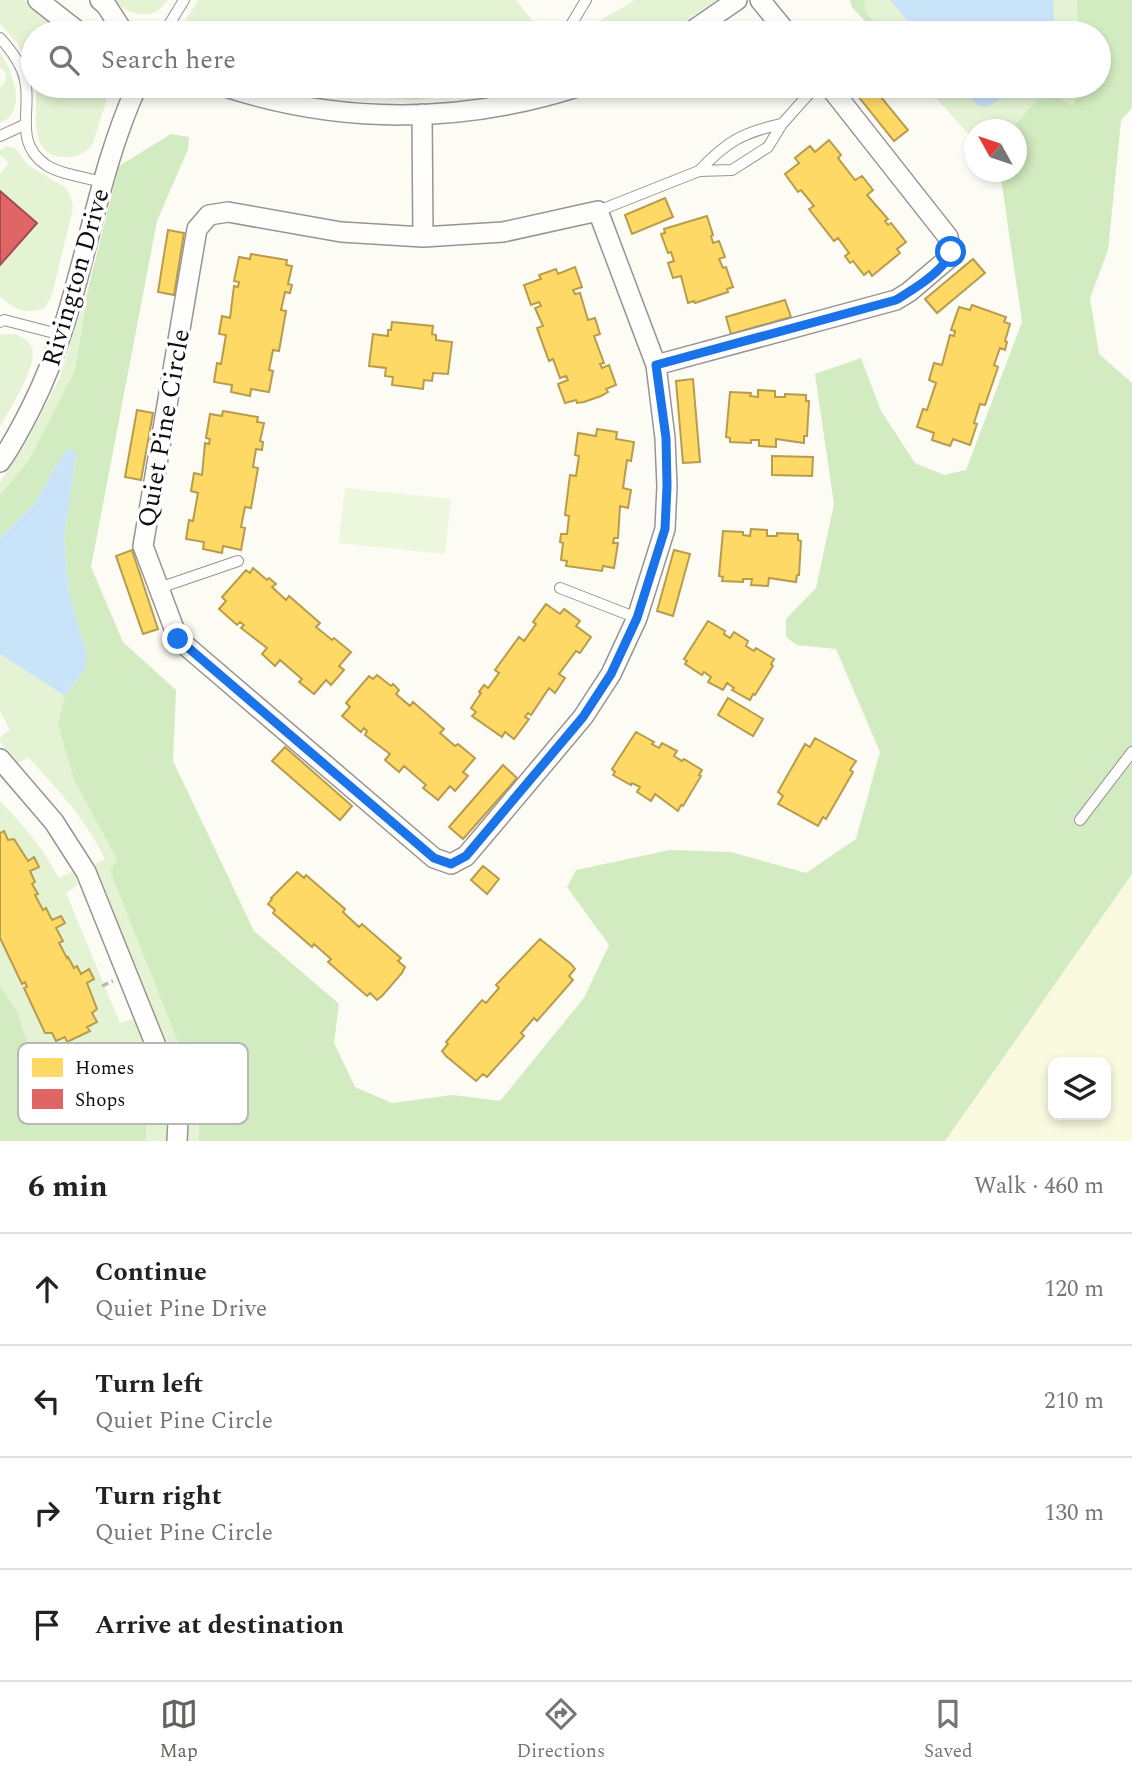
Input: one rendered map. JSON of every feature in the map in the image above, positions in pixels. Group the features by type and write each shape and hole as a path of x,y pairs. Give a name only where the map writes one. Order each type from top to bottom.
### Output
{"street":[{"path":"38,0 65,21"},
{"path":"100,0 116,21"},
{"path":"706,21 737,0"},
{"path":"760,0 777,21"},
{"name":"Rivington Drive","path":"0,462 13,445 43,385 62,335 118,130 132,98"},
{"path":"259,98 341,112 398,116 482,110 524,98"},
{"path":"656,365 896,300 949,258 951,252 948,237 838,98"},
{"path":"422,114 423,237"},
{"name":"Quiet Pine Circle","path":"598,211 656,365 666,438 665,529 637,618 611,674 583,717 466,856 451,864 434,858 178,639 143,546 197,229 209,215 228,212 341,232 423,237 503,232 598,211"},
{"path":"0,759 54,822 86,872 155,1043"}],"lane":[{"path":"171,21 184,0"},
{"path":"573,21 586,0"},
{"path":"0,38 21,72"},
{"path":"25,98 24,125 37,158 48,166 103,182"},
{"path":"598,211 699,171 732,170 768,147 782,124 805,98"},
{"path":"699,171 716,152 752,130 782,124"},
{"path":"0,136 24,125"},
{"path":"0,322 4,320 62,335"},
{"path":"159,588 238,561"},
{"path":"560,588 637,618"},
{"path":"1080,820 1132,751"}],"green space":[{"path":"0,0 24,0 50,21 21,21 21,50 0,24"},
{"path":"111,0 168,0 155,12 140,14"},
{"path":"198,0 516,0 533,21 185,21"},
{"path":"635,0 717,0 685,21 599,21"},
{"path":"850,0 864,0 866,12 874,21 865,21 852,7"},
{"path":"864,0 1077,0 1078,21 874,21 866,12"},
{"path":"1077,0 1132,0 1132,108 1121,120 1108,250 1090,298 1099,354 1132,383 1132,874 945,1141 199,1141 199,1124 248,1124 248,1043 178,1043 110,871 117,859 74,780 58,724 65,696 84,670 87,654 69,594 64,539 76,454 57,464 34,504 0,538 0,495 29,460 75,370 89,285 119,166 171,134 189,137 188,149 157,221 91,567 123,642 176,690 173,761 254,931 339,1004 334,1043 355,1087 392,1103 453,1095 500,1101 584,998 609,945 567,887 576,870 670,850 731,852 806,873 856,839 880,752 836,649 797,645 786,637 786,619 816,588 834,504 815,374 861,358 881,411 915,463 944,475 966,470 1022,322 1001,182 1027,182 1027,119 1020,119 1037,100 1059,98 1072,106 1077,98 1111,98 1111,21 1078,21"},
{"path":"0,52 13,80 16,100 14,110 0,123 0,88 5,82 6,72 0,67"},
{"path":"36,98 107,98 93,143 77,155 53,155 44,149 39,141"},
{"path":"393,98 434,98 413,100"},
{"path":"936,98 1077,98 1072,106 1037,100 1020,119 964,119 964,129"},
{"path":"6,146 16,149 28,165 66,188 71,197 73,208 52,295 44,309 20,310 0,296 0,174 9,163 0,155 0,151"},
{"path":"89,285 75,370 29,460 0,495 0,482 26,443 60,377"},
{"path":"16,334 29,344 33,356 22,388 0,426 0,335"},
{"path":"345,488 451,499 445,554 339,543"},
{"path":"0,654 65,696 58,724 74,780 118,859 110,871 178,1043 167,1043 94,869 96,864 105,859 97,844 70,805 28,757 19,763 13,761 0,741 1,736 10,730 0,711"},
{"path":"0,801 32,837 59,878 71,872 75,874 78,885 66,893 120,1023 132,1019 136,1021 144,1043 18,1043 18,1124 167,1124 167,1141 0,1141"},
{"path":"1132,874 1132,1141 945,1141"},
{"path":"0,986 17,1012 26,1040 30,1043 18,1043 18,1124 146,1124 146,1141 0,1141"},
{"path":"187,1124 199,1124 199,1141 187,1141"}],"water":[{"path":"890,0 1053,0 1054,21 908,21"},
{"path":"971,98 1002,98 987,107 978,106"},
{"path":"72,449 76,454 64,539 69,594 87,654 84,670 65,696 0,654 0,538 34,504 57,464 67,450"}],"building: Homes":[{"path":"860,98 882,98 908,130 894,141"},
{"path":"829,140 841,155 838,158 855,180 862,176 873,190 867,195 888,219 885,221 888,225 891,223 906,242 897,249 900,253 872,276 869,271 864,275 853,261 850,263 845,256 849,253 838,238 834,241 809,209 814,206 801,190 798,192 785,174 799,163 795,158 810,146 815,152"},
{"path":"665,198 673,217 632,234 625,215"},
{"path":"707,216 713,243 719,241 725,257 719,259 723,268 726,267 733,287 727,289 728,292 688,303 681,276 673,278 668,263 674,261 661,234 665,233 664,229"},
{"path":"168,230 184,233 174,295 158,292"},
{"path":"251,254 287,260 286,265 292,266 288,284 292,285 290,293 285,292 281,310 286,311 279,351 273,350 269,392 251,389 250,396 231,392 232,385 214,382 217,363 221,364 226,335 219,334 222,316 230,318 234,286 238,287 239,282 234,281 239,257 250,259"},
{"path":"973,259 985,273 937,313 925,299"},
{"path":"575,267 582,287 573,290 575,294 580,293 588,320 595,318 600,334 594,336 604,363 600,364 602,368 609,365 616,385 606,389 608,392 601,396 584,402 577,403 576,400 565,403 558,384 568,380 566,376 560,378 553,359 549,361 537,328 543,326 535,308 541,306 539,302 531,305 524,285 541,279 539,275 556,269 558,274"},
{"path":"785,300 791,317 731,334 726,317"},
{"path":"972,305 1006,317 1004,322 1010,324 1005,350 1000,348 994,365 998,367 985,405 980,404 970,445 953,439 950,446 932,440 934,433 917,427 923,409 927,410 936,383 929,380 934,363 942,365 950,335 954,336 955,331 951,330 959,307 970,310"},
{"path":"392,322 433,326 432,334 436,335 436,340 452,342 448,374 433,373 432,381 424,380 423,389 392,385 393,377 385,376 386,368 369,366 373,334 388,336"},
{"path":"693,379 700,462 683,463 676,381"},
{"path":"758,390 775,391 775,397 785,397 785,394 806,395 806,401 809,401 807,436 804,436 804,443 776,439 776,447 759,446 759,440 751,440 751,443 730,442 730,438 726,437 730,392 751,393 750,396 758,397"},
{"path":"137,410 153,413 141,480 125,477"},
{"path":"223,411 258,417 257,422 264,423 260,441 263,442 262,450 256,449 253,467 258,468 251,508 245,507 241,527 245,528 241,550 223,546 222,553 203,549 204,542 186,539 189,520 193,521 198,493 191,491 194,473 202,475 205,443 209,444 210,439 206,438 210,414 222,416"},
{"path":"597,429 617,432 616,439 634,442 631,461 627,460 623,488 631,490 628,508 620,506 618,538 614,538 613,543 618,543 614,568 603,566 602,571 566,566 567,561 561,560 563,543 560,542 561,534 567,534 569,516 565,515 570,475 576,476 578,433 596,436"},
{"path":"772,456 813,457 812,476 772,475"},
{"path":"751,529 767,530 767,536 777,536 777,533 798,534 798,540 801,541 799,575 796,582 769,578 768,586 751,585 752,579 743,579 743,582 722,581 723,577 719,576 723,531 743,532 743,535 750,536"},
{"path":"132,550 158,629 143,634 116,556"},
{"path":"674,550 690,554 673,616 657,611"},
{"path":"253,568 276,584 272,587 286,600 289,596 320,623 316,627 351,652 339,666 344,670 331,685 326,680 314,694 299,682 302,679 280,660 275,666 262,654 267,648 241,628 244,625 240,622 237,625 219,609 226,601 222,597 246,570 250,573"},
{"path":"546,604 560,614 564,609 580,621 576,626 591,637 580,653 576,651 559,674 565,678 555,693 549,688 531,715 528,713 525,717 529,719 514,739 505,732 502,737 472,716 476,712 471,708 484,685 488,688 499,673 495,670 519,637 524,641"},
{"path":"708,621 725,631 724,634 730,638 734,632 748,641 746,646 754,651 756,648 774,659 771,664 773,666 750,700 732,690 734,688 727,683 723,690 708,682 711,677 704,672 702,675 685,664 687,661 684,659"},
{"path":"377,675 391,686 393,684 399,690 396,694 410,706 413,702 444,729 440,733 455,746 458,744 475,758 463,772 468,776 455,791 450,786 438,800 423,788 426,785 404,766 399,772 385,760 390,754 365,735 367,731 364,728 361,732 342,716 350,707 346,703 369,676 373,679"},
{"path":"728,698 763,719 753,736 718,715"},
{"path":"636,732 659,748 662,743 677,751 674,756 702,770 699,775 701,776 678,811 655,794 651,801 637,792 640,787 613,775 615,772 612,769"},
{"path":"815,738 856,761 850,770 853,772 826,819 823,817 818,826 778,804 783,796 778,792 805,744 810,747"},
{"path":"285,747 352,806 340,820 272,761"},
{"path":"503,765 517,778 463,839 449,827"},
{"path":"4,831 8,840 14,839 28,861 34,857 39,867 30,871 35,882 32,884 38,894 35,895 52,920 61,916 65,923 56,928 63,941 59,943 67,958 74,968 77,966 81,974 89,969 94,979 87,983 97,1009 92,1013 97,1022 87,1027 90,1031 67,1042 65,1037 56,1041 52,1033 45,1033 24,988 27,987 25,982 22,984 0,938 0,833"},
{"path":"483,866 499,879 487,894 471,880"},
{"path":"297,872 304,878 306,875 345,909 343,912 359,927 362,924 401,958 398,961 405,967 402,973 377,1000 370,993 367,996 328,962 331,959 314,944 312,947 273,913 275,910 268,904 271,898"},
{"path":"540,939 571,964 575,969 569,976 573,980 537,1021 534,1018 521,1033 524,1036 487,1077 483,1074 476,1081 442,1051 448,1044 446,1042 482,1000 486,1003 499,988 496,985"}],"building: Shops":[{"path":"0,191 37,223 0,265"}],"route":[{"path":"178,639 434,858 451,864 466,856 583,717 611,674 637,618 665,529 666,438 656,365 896,300 944,264 951,252"}]}
